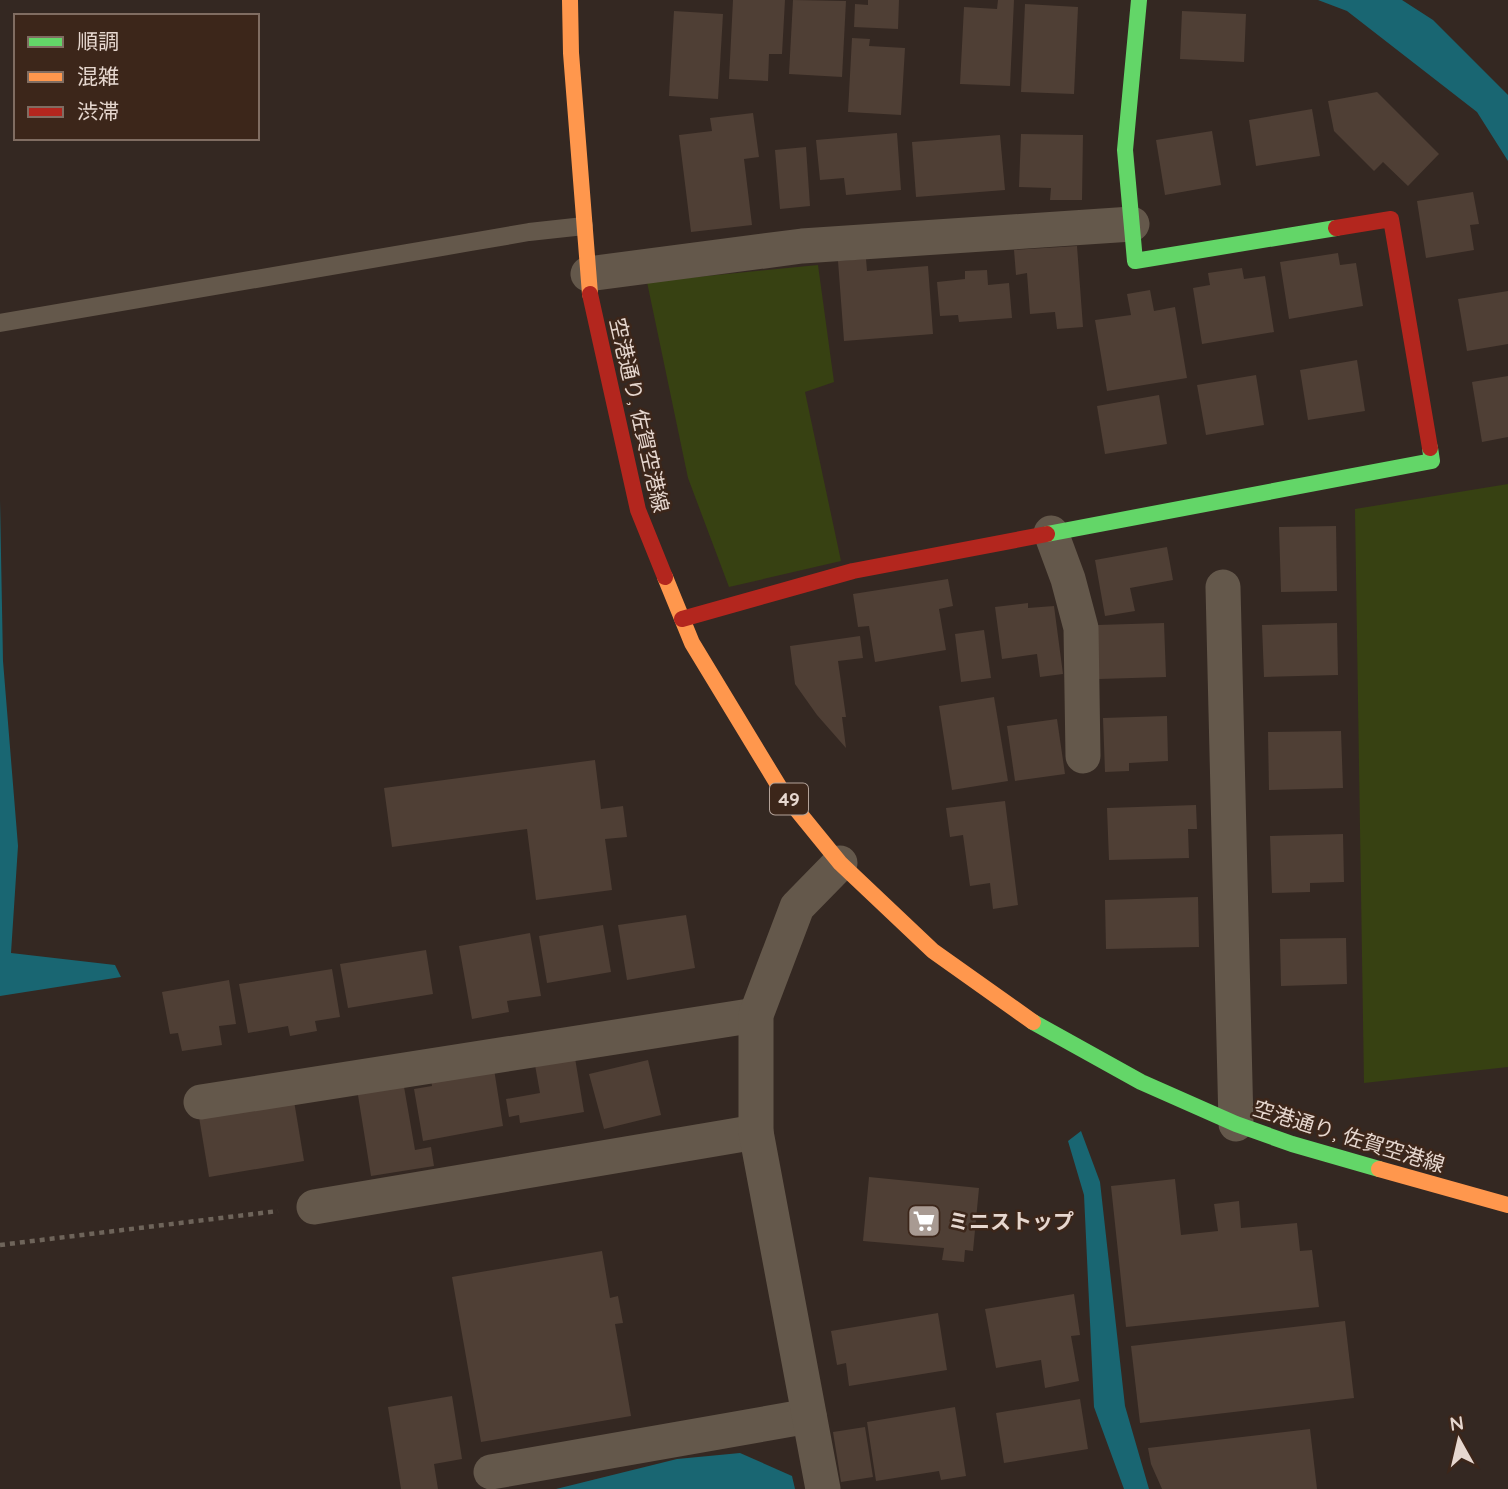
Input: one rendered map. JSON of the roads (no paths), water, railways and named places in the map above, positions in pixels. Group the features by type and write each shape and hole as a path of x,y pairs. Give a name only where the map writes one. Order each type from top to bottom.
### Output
{"main road":[{"name":"空港通り, 佐賀空港線","path":"570,0 570,53 589,289 638,510 692,643 783,793 840,863 933,951 1031,1021 1141,1082 1236,1124 1292,1144 1508,1205"},
{"path":"682,619 853,571 1432,461 1391,219 1136,261 1125,150 1139,0"}],"street":[{"path":"588,274 802,246 1132,223"},
{"path":"1052,533 1081,628 1083,755"},
{"path":"1223,587 1236,1124"},
{"path":"822,1489 757,1132 756,1015 797,907 840,863"},
{"path":"201,1102 756,1015"},
{"path":"314,1207 757,1132"},
{"path":"491,1472 809,1416"}],"lane":[{"path":"0,323 529,232 584,226"}],"water":[{"path":"1318,0 1402,0 1433,20 1508,95 1508,161 1477,112 1347,11"},
{"path":"0,500 3,661 18,846 11,953 115,965 121,977 0,996"},
{"path":"1081,1131 1100,1182 1125,1406 1149,1489 1124,1489 1094,1407 1084,1195 1068,1141"},
{"path":"740,1453 792,1476 795,1489 556,1489 677,1459"}],"place":[{"name":"ミニストップ","path":"924,1221"}]}
